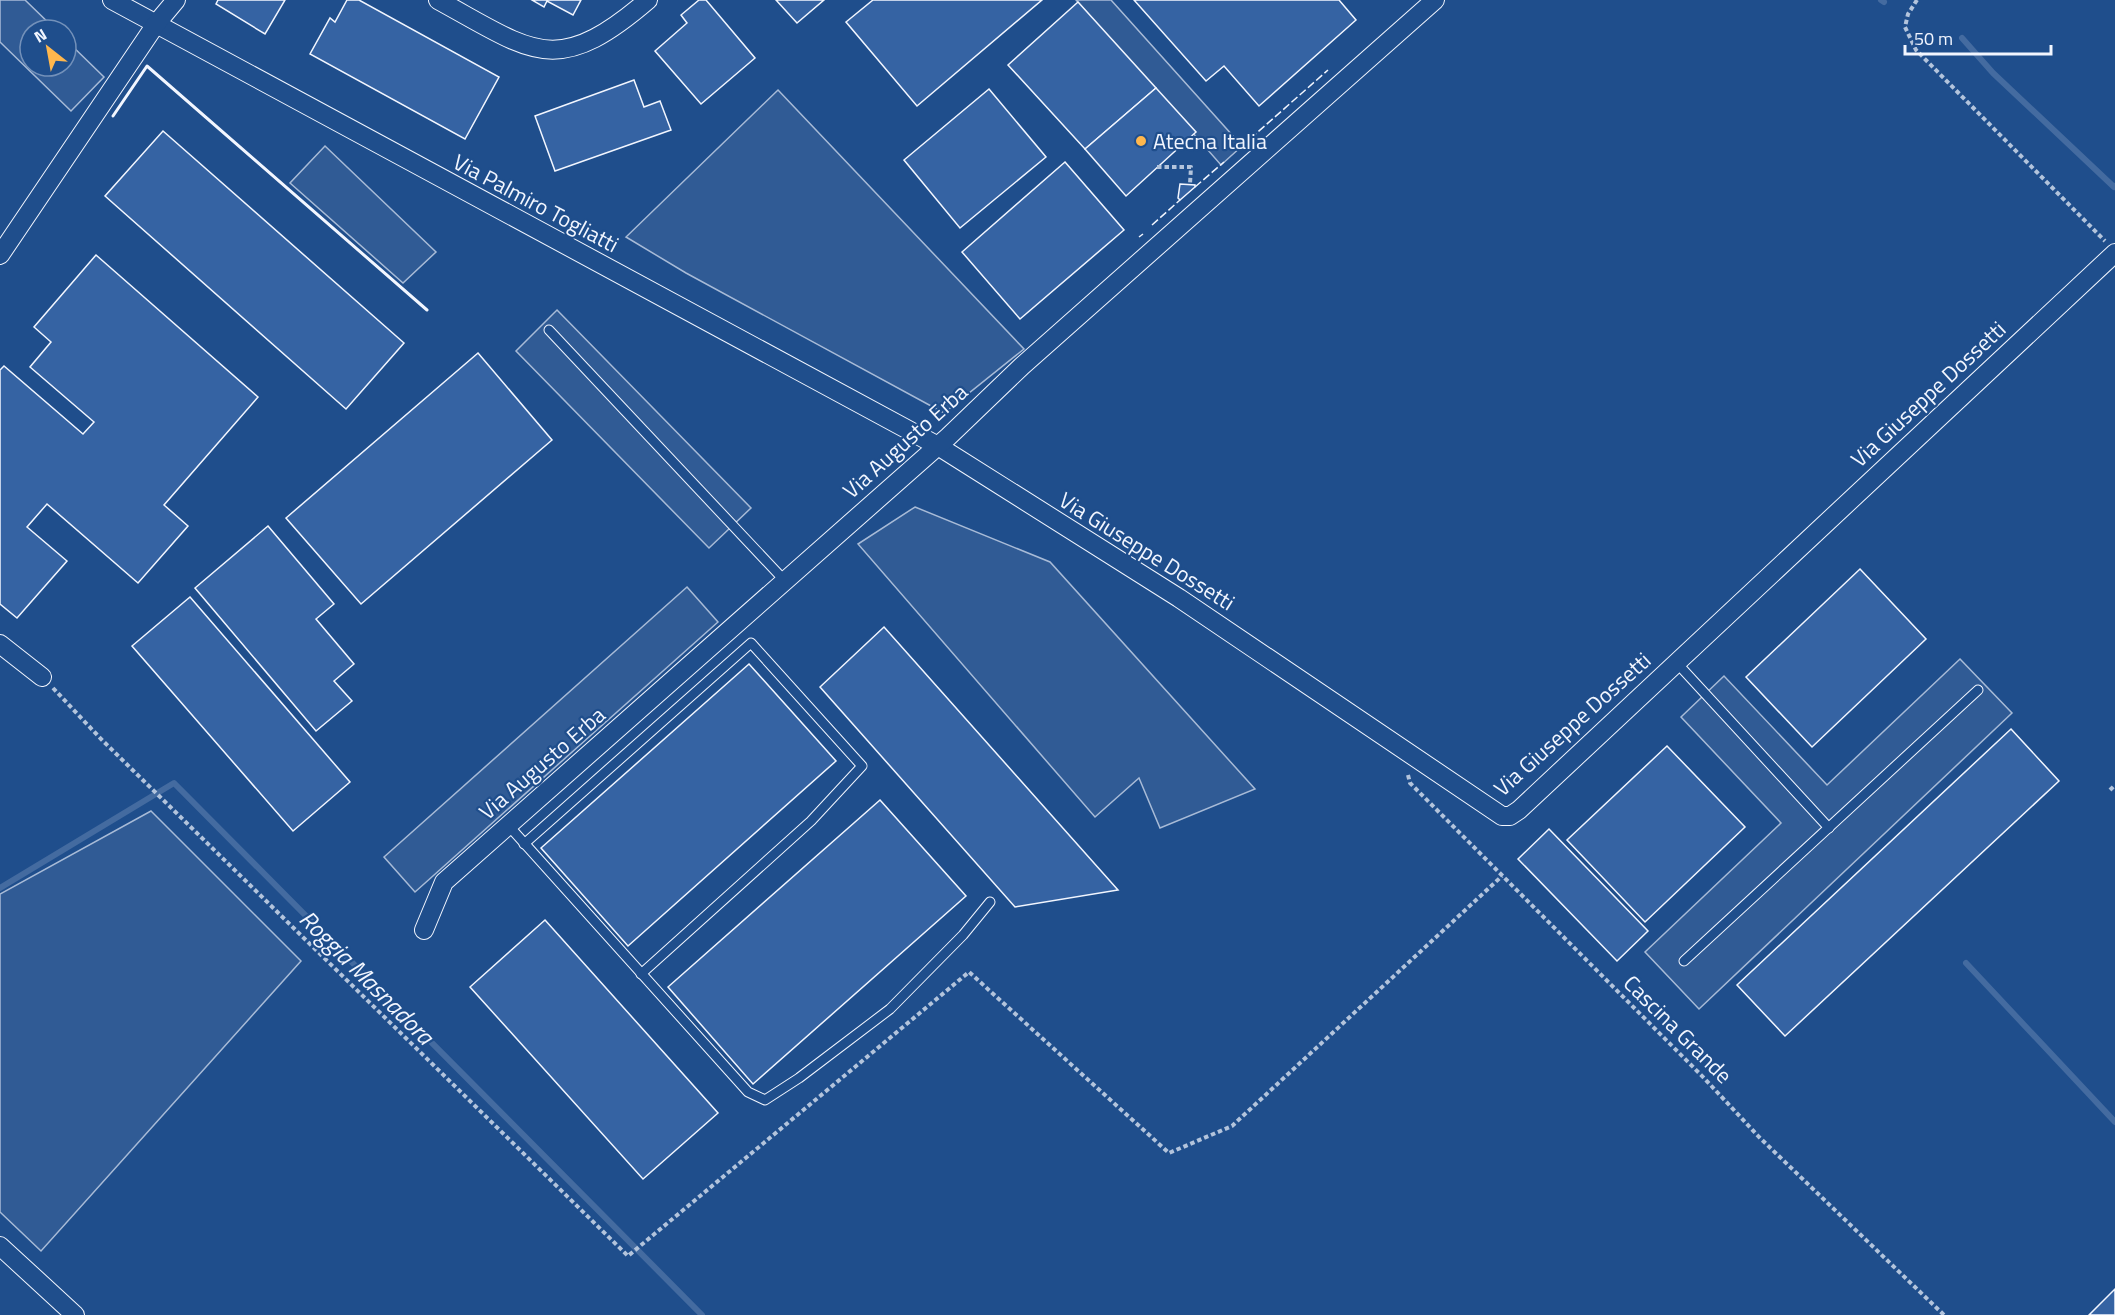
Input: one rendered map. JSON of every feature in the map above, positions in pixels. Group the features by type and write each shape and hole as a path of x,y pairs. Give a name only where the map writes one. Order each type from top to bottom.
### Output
{"street":[{"name":"Via Palmiro Togliatti","path":"112,0 938,446"},
{"path":"0,255 156,24 176,0"},
{"path":"438,0 521,44 547,50 568,49 588,42 619,24 648,0"},
{"name":"Via Augusto Erba","path":"424,930 444,882 938,446 1022,366 1436,0"},
{"name":"Via Giuseppe Dossetti","path":"938,446 1179,598 1498,815 1510,816 1676,663 2111,248"},
{"path":"0,644 42,677"},
{"path":"0,1246 75,1315"}],"lane":[{"path":"549,330 785,580"},
{"path":"524,844 751,643 802,699 862,766 811,821 642,974"},
{"path":"1676,663 1829,828"},
{"path":"1684,961 1978,690"},
{"path":"508,825 748,1092 765,1100 799,1078 890,1009 963,935 990,902"}],"path":[{"path":"1917,0 1908,14 1905,27 1916,50 2111,248"},
{"path":"1157,167 1191,167 1190,184"},
{"path":"42,677 101,739 628,1256 969,972 1169,1153 1232,1126 1502,876"},
{"name":"Cascina Grande","path":"1416,758 1408,776 1410,783 1704,1078 1759,1137 1944,1315"},
{"path":"2110,790 2115,785"}],"shaded area":[{"path":"0,0 25,0 44,18 18,18 18,59 0,42"},
{"path":"1076,0 1111,0 1242,146 1221,165"},
{"path":"78,52 104,77 71,111 37,78 78,78"},
{"path":"778,90 1024,349 944,413 686,273 626,237"},
{"path":"325,146 436,252 403,283 290,183"},
{"path":"557,310 751,508 709,548 516,351"},
{"path":"915,507 1050,562 1255,789 1160,828 1139,778 1095,817 858,544"},
{"path":"687,587 718,622 415,892 384,857"},
{"path":"1960,659 2012,713 1699,1009 1645,952 1781,823 1681,717 1724,676 1827,785"},
{"path":"151,811 301,961 41,1251 0,1212 0,894"}],"building":[{"path":"218,0 285,0 265,34 216,4"},
{"path":"347,0 359,0 499,77 465,139 310,54 330,18 335,22"},
{"path":"532,0 581,0 573,15 547,1 544,7"},
{"path":"699,0 706,0 755,58 701,104 655,51 687,23 681,15"},
{"path":"776,0 824,0 797,23"},
{"path":"873,0 1042,0 917,106 846,22"},
{"path":"1134,0 1339,0 1356,20 1259,106 1224,66 1206,81"},
{"path":"1078,2 1156,88 1085,149 1008,65"},
{"path":"634,80 644,107 660,101 671,130 555,171 535,116"},
{"path":"1156,88 1196,132 1126,196 1085,149"},
{"path":"989,89 1046,157 960,228 904,160"},
{"path":"163,131 404,343 346,409 105,196"},
{"path":"1065,162 1124,230 1020,319 962,252"},
{"path":"1180,184 1195,185 1195,187 1180,200 1178,198"},
{"path":"96,255 258,397 164,505 188,526 138,583 47,504 27,527 67,561 17,618 0,604 0,370 4,366 83,434 94,422 30,367 51,342 34,327"},
{"path":"478,353 552,440 361,604 286,518"},
{"path":"268,526 334,604 316,619 354,664 334,681 352,701 316,731 195,588"},
{"path":"1860,569 1926,639 1812,747 1746,677"},
{"path":"190,597 350,782 293,831 132,646"},
{"path":"884,627 1118,890 1015,907 820,687"},
{"path":"749,664 836,761 628,946 541,848"},
{"path":"2011,729 2059,781 1785,1036 1737,985"},
{"path":"1667,746 1745,827 1645,922 1567,840"},
{"path":"880,800 966,896 753,1084 668,987"},
{"path":"1549,829 1648,931 1617,961 1518,859"},
{"path":"545,920 718,1113 643,1179 470,987"},
{"path":"2115,1289 2115,1315 2089,1315"}],"waterway":[{"path":"1962,38 1993,73 2115,186"},
{"name":"Roggia Masnadora","path":"0,888 174,783 702,1315"},
{"path":"1966,963 2115,1122"}],"fence":[{"path":"1242,146 1328,70"},
{"path":"1195,187 1224,162"},
{"path":"1152,225 1180,200"},
{"path":"1139,237 1143,234"}],"wall":[{"path":"113,116 147,66 427,310"}],"place":[{"name":"Atecna Italia","path":"1141,141"}]}
